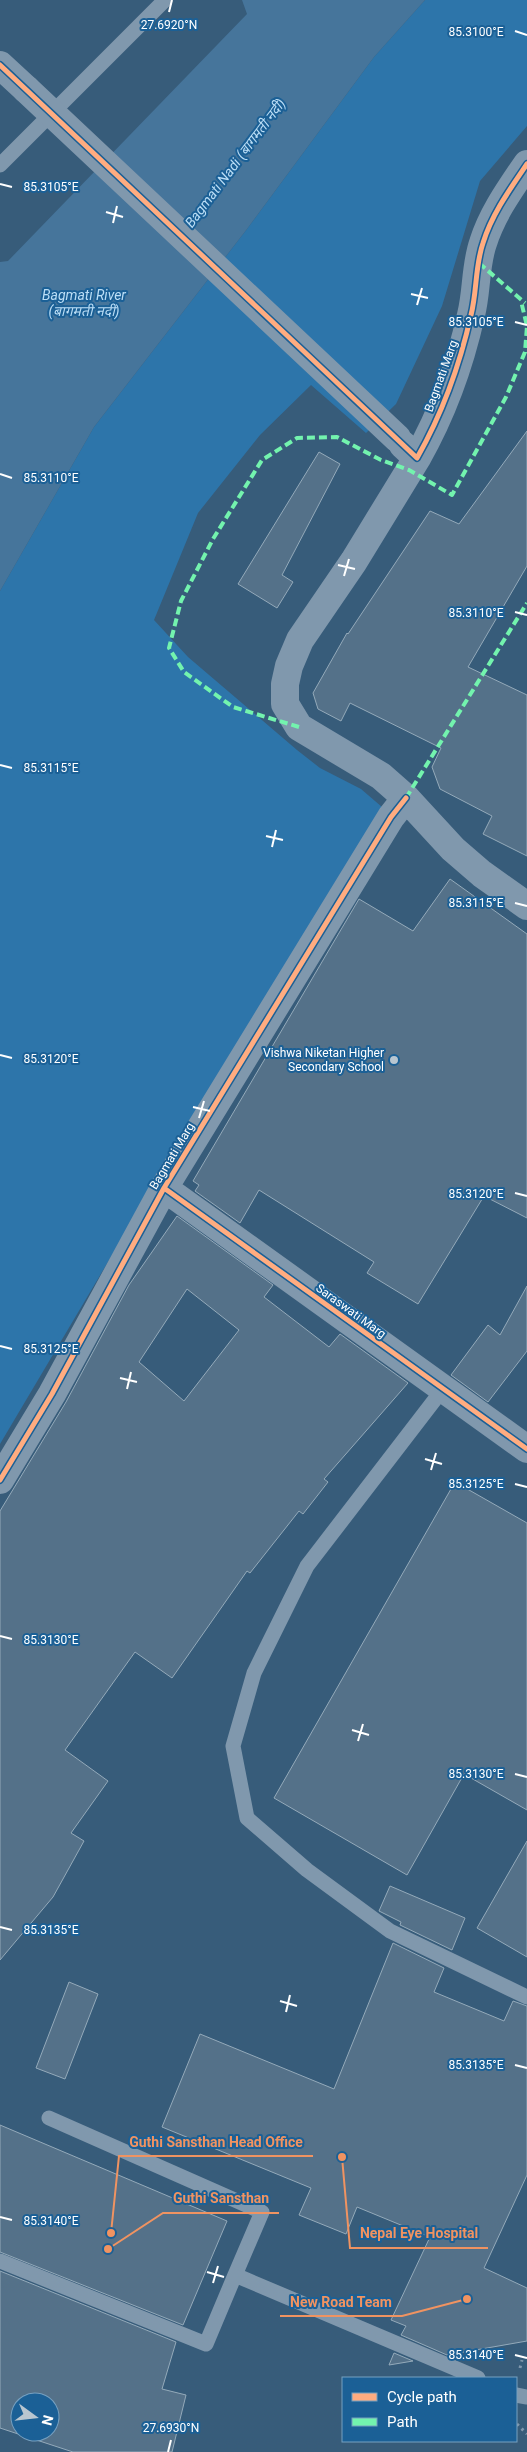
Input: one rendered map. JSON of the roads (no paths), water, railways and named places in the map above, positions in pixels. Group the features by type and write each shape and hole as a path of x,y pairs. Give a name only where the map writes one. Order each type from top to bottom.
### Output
{"street":[{"path":"0,65 417,458"},
{"name":"Bagmati Marg","path":"0,1480 52,1394 164,1188 391,817 406,798 381,776 299,727 285,704 289,666 300,640 354,560 417,458 442,405 461,352 473,306 482,246 489,226 527,164"},
{"path":"406,798 453,849 482,874 527,906"},
{"name":"Saraswati Marg","path":"164,1188 527,1449"}],"lane":[{"path":"0,165 165,0"},
{"path":"443,1389 308,1566 254,1673 233,1746 247,1818 307,1870 390,1931 527,1997"},
{"path":"0,2261 206,2344 262,2212 50,2118"},
{"path":"235,2275 476,2377"}],"water":[{"name":"Bagmati River (बागमती नदी)","path":"242,0 425,0 374,57 247,229 94,427 0,591 0,262 8,261 247,14"}],"place":[{"name":"Vishwa Niketan Higher Secondary School","path":"394,1060"},
{"name":"Nepal Eye Hospital","path":"342,2157"},
{"name":"Guthi Sansthan Head Office","path":"111,2233"},
{"name":"Guthi Sansthan","path":"108,2249"},
{"name":"New Road Team","path":"467,2299"}],"water label":[{"name":"Bagmati Nadi (बागमती नदी)","path":"235,163"}]}
